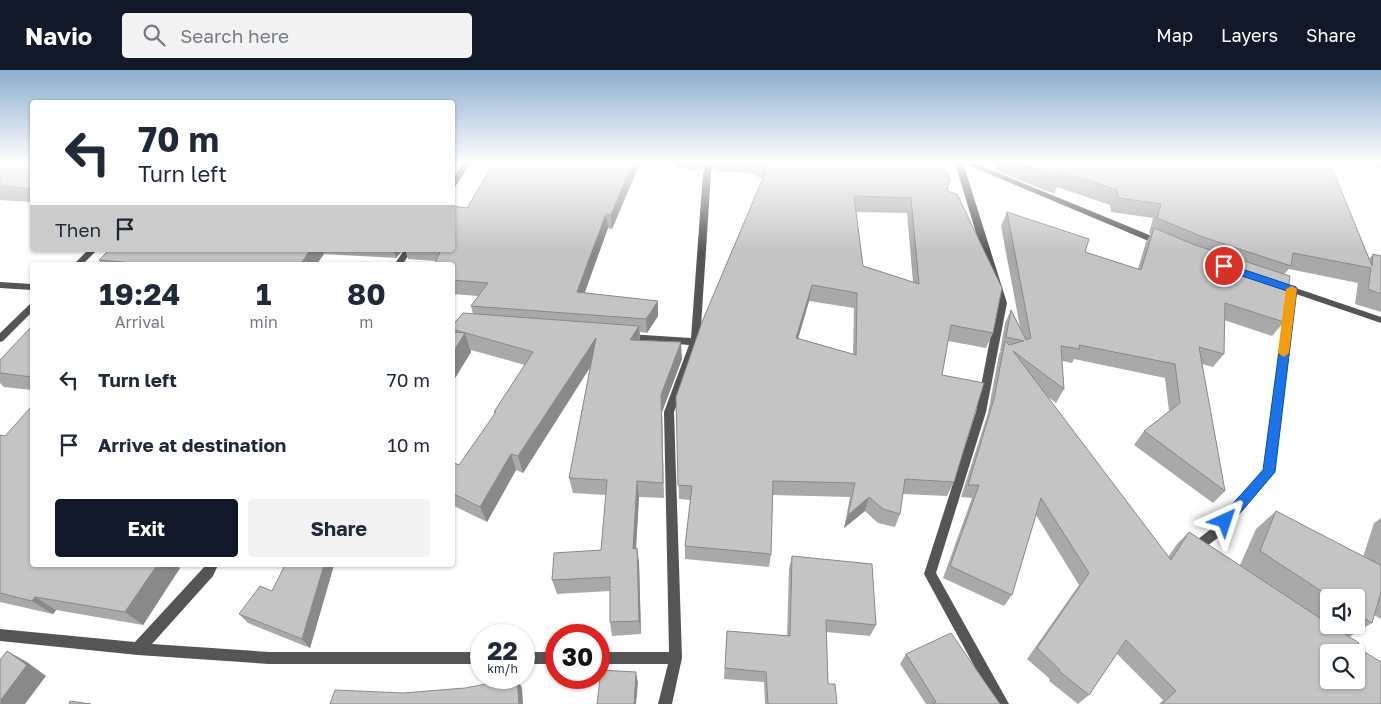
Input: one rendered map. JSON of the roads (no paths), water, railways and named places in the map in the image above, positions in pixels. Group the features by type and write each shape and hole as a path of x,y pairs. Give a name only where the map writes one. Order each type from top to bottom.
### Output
{"street":[{"path":"665,704 676,658 669,412 695,342 706,193"},
{"path":"968,193 1002,303 981,412 930,574 1002,704"},
{"path":"1039,193 1172,247"},
{"path":"80,262 91,252"},
{"path":"0,284 30,287"},
{"path":"1211,556 1198,546 1214,533 1269,472 1287,288 1381,320"},
{"path":"0,339 30,309"},
{"path":"617,336 695,342"},
{"path":"138,649 209,572 211,567"},
{"path":"0,635 138,649 268,658 470,658"},
{"path":"610,658 676,658"}]}
